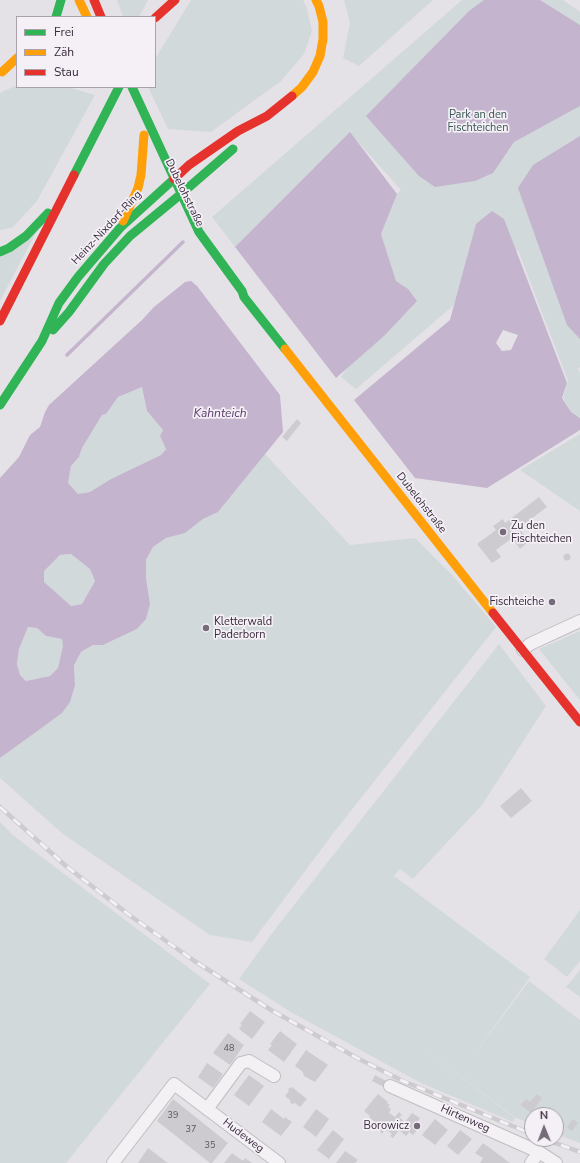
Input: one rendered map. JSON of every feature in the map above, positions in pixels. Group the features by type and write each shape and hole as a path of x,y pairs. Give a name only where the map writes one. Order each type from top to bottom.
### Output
{"main road":[{"path":"56,16 61,0"},
{"path":"79,0 87,16"},
{"path":"94,0 100,16"},
{"path":"156,16 164,0"},
{"path":"156,17 175,0"},
{"path":"248,136 267,116 302,87 313,72 320,56 323,39 323,22 316,0"},
{"path":"1,73 16,59"},
{"path":"1,73 16,66"},
{"name":"Dubelohstraße","path":"132,88 199,232 242,291 244,297 580,722"},
{"path":"0,320 106,113 121,89"},
{"name":"Heinz-Nixdorf-Ring","path":"42,342 59,303 78,276 120,228 164,182 174,179 189,165 238,131 267,116"},
{"name":"Dubelohstraße","path":"120,228 138,188 142,165 142,132 152,154"},
{"name":"Heinz-Nixdorf-Ring","path":"0,405 42,342 69,312 104,264 130,236 238,145"},
{"name":"Dubelohstraße","path":"164,182 179,212"},
{"path":"0,252 9,248 26,236 63,198"},
{"name":"Dubelohstraße","path":"185,223 202,250 238,294 244,297"}],"street":[{"path":"523,650 530,644 580,621"},
{"path":"207,1109 240,1064 249,1061 274,1076"},
{"name":"Hudeweg","path":"113,1163 174,1084 279,1163"},
{"name":"Hirtenweg","path":"390,1086 539,1152 556,1163"},
{"path":"531,1163 539,1152"}],"green space":[{"path":"117,0 148,0 140,16 123,16"},
{"path":"191,0 303,0 307,9 312,31 304,54 281,81 211,132 168,129 148,88 156,88 156,57"},
{"path":"344,0 433,0 359,66 343,58 350,23"},
{"name":"Park an den Fischteichen","path":"462,0 563,0 580,12 580,367 578,368 580,373 580,417 571,412 563,398 568,381 518,250 356,389 341,377 406,288 396,281 381,234 397,194 401,190 350,133 235,247 212,217"},
{"path":"16,85 16,88 71,88 95,95 37,201 12,228 0,230 0,93"},
{"path":"41,223 0,301 0,256"},
{"path":"142,387 147,411 163,430 160,436 166,448 161,455 111,479 90,492 78,494 68,483 71,466 79,457 82,448 102,415 106,414 118,397"},
{"path":"580,434 580,511 520,470"},
{"path":"265,454 350,545 415,538 453,576 496,627 335,831 252,942 210,935 63,834 0,778 0,758 27,737 75,685 74,664 81,652 93,645 103,645 137,629 146,619 150,604 146,578 146,560 153,547 166,538 185,533 203,519 218,512"},
{"path":"71,554 90,569 95,581 82,604 70,606 44,582 44,571 60,555"},
{"path":"28,627 37,628 46,636 62,639 64,646 58,668 50,676 26,681 20,675 17,664 19,649"},
{"path":"580,631 580,700 539,649"},
{"path":"499,644 546,706 482,805 413,879 400,869 394,876 530,977 469,1062 529,981 580,1020 580,1143 564,1137 564,1107 524,1107 524,1121 516,1118 407,1036 515,1118 513,1122 421,1083 289,1011 239,979 276,928"},
{"path":"0,822 14,836 210,984 66,1163 0,1163"},
{"path":"580,910 580,961 567,977 544,959"},
{"path":"580,970 580,997 566,987"}],"water":[{"path":"484,0 540,0 580,25 580,106 514,142 493,173 475,181 435,187 419,176 366,116 469,11"},
{"path":"350,132 397,194 381,234 396,281 408,289 417,301 384,336 336,378 235,247"},
{"path":"580,136 580,339 567,325 518,188 533,165"},
{"path":"492,211 504,219 567,383 562,398 571,412 580,418 580,430 487,488 415,478 354,400 450,320 476,224","holes":["503,330 518,335 511,350 502,351 496,343"]},
{"name":"Kahnteich","path":"191,281 197,286 280,395 283,432 218,512 203,519 185,533 166,538 153,547 146,560 146,578 150,604 146,619 137,629 103,645 93,645 81,652 74,665 75,685 70,702 62,713 0,758 0,478 19,457 30,435 40,427 49,405 142,320 154,307 185,282","holes":["142,387 147,411 163,430 160,436 166,449 161,455 111,479 90,492 78,494 68,483 71,466 79,457 82,448 102,415 106,414 118,397","71,554 90,569 95,581 82,604 71,606 44,582 44,571 60,555","28,627 37,628 46,636 62,639 63,646 58,668 50,676 26,681 20,675 17,664 19,649"]}],"building":[{"path":"297,419 301,423 287,441 282,437"},
{"path":"539,497 547,507 519,528 529,541 520,549 512,538 496,550 501,557 492,563 477,544 496,530 493,526 503,519 505,523"},
{"path":"567,553 570,554 570,560 567,561 564,560 563,557 564,554"},
{"path":"521,788 532,801 511,818 500,806"},
{"path":"250,1011 265,1022 252,1039 239,1029 242,1025 240,1024"},
{"path":"280,1031 297,1044 284,1062 268,1050 272,1045 270,1044"},
{"path":"228,1033 244,1045 230,1065 213,1053"},
{"path":"306,1050 328,1065 315,1082 304,1076 303,1072 295,1066"},
{"path":"207,1063 223,1074 213,1088 198,1077"},
{"path":"249,1075 264,1086 249,1106 234,1095"},
{"path":"375,1075 388,1082 384,1087 372,1081"},
{"path":"292,1087 307,1099 300,1107 295,1103 291,1104 290,1100 285,1096 289,1091 288,1089"},
{"path":"378,1094 388,1102 387,1103 390,1105 388,1107 391,1109 389,1113 395,1117 399,1112 402,1115 399,1117 405,1122 412,1113 420,1118 416,1124 420,1126 413,1135 409,1132 406,1136 399,1130 393,1138 390,1136 392,1134 385,1129 382,1134 380,1131 381,1130 375,1125 376,1123 364,1111"},
{"path":"537,1094 542,1098 535,1107 524,1107 521,1105 526,1099 530,1102"},
{"path":"173,1099 228,1143 212,1163 210,1163 157,1121"},
{"path":"271,1109 284,1119 285,1117 292,1122 281,1136 262,1122"},
{"path":"316,1109 329,1119 316,1137 303,1127"},
{"path":"435,1119 448,1130 435,1145 422,1135"},
{"path":"573,1119 578,1123 572,1131 567,1127"},
{"path":"333,1130 344,1139 329,1159 317,1150"},
{"path":"460,1130 472,1139 458,1155 447,1146"},
{"path":"483,1143 510,1163 480,1163 483,1158 475,1153"},
{"path":"148,1148 168,1163 138,1163"},
{"path":"345,1151 358,1160 355,1163 336,1163"},
{"path":"232,1153 243,1161 245,1158 252,1163 224,1163"}],"waterway":[{"path":"67,355 183,242"}],"railway":[{"path":"0,807 66,866 132,917 193,960 271,1010 357,1058 403,1081 524,1131"},
{"path":"564,1146 580,1152"}],"traffic: fast":[{"path":"56,16 61,0"},
{"path":"74,175 118,88"},
{"path":"132,88 199,232 242,291 244,297 285,349"},
{"path":"181,194 233,149"},
{"path":"0,405 42,341 59,303 78,277 120,228 174,179"},
{"path":"53,330 69,312 104,264 130,236 181,194"},
{"path":"0,252 9,248 26,236 48,213"}],"traffic: slow":[{"path":"79,0 87,16"},
{"path":"292,96 302,87 313,72 320,56 323,39 323,22 316,0"},
{"path":"2,72 16,59"},
{"path":"123,221 138,188 141,175 144,135"},
{"path":"285,349 493,613"}],"traffic: jam":[{"path":"94,0 101,16"},
{"path":"156,17 175,0"},
{"path":"174,179 189,165 238,131 267,116 292,96"},
{"path":"0,321 74,175"},
{"path":"493,613 580,722"}],"place":[{"name":"Zu den Fischteichen","path":"503,532"},
{"name":"Fischteiche","path":"552,602"},
{"name":"Kletterwald Paderborn","path":"206,628"},
{"name":"Borowicz","path":"417,1126"}]}
